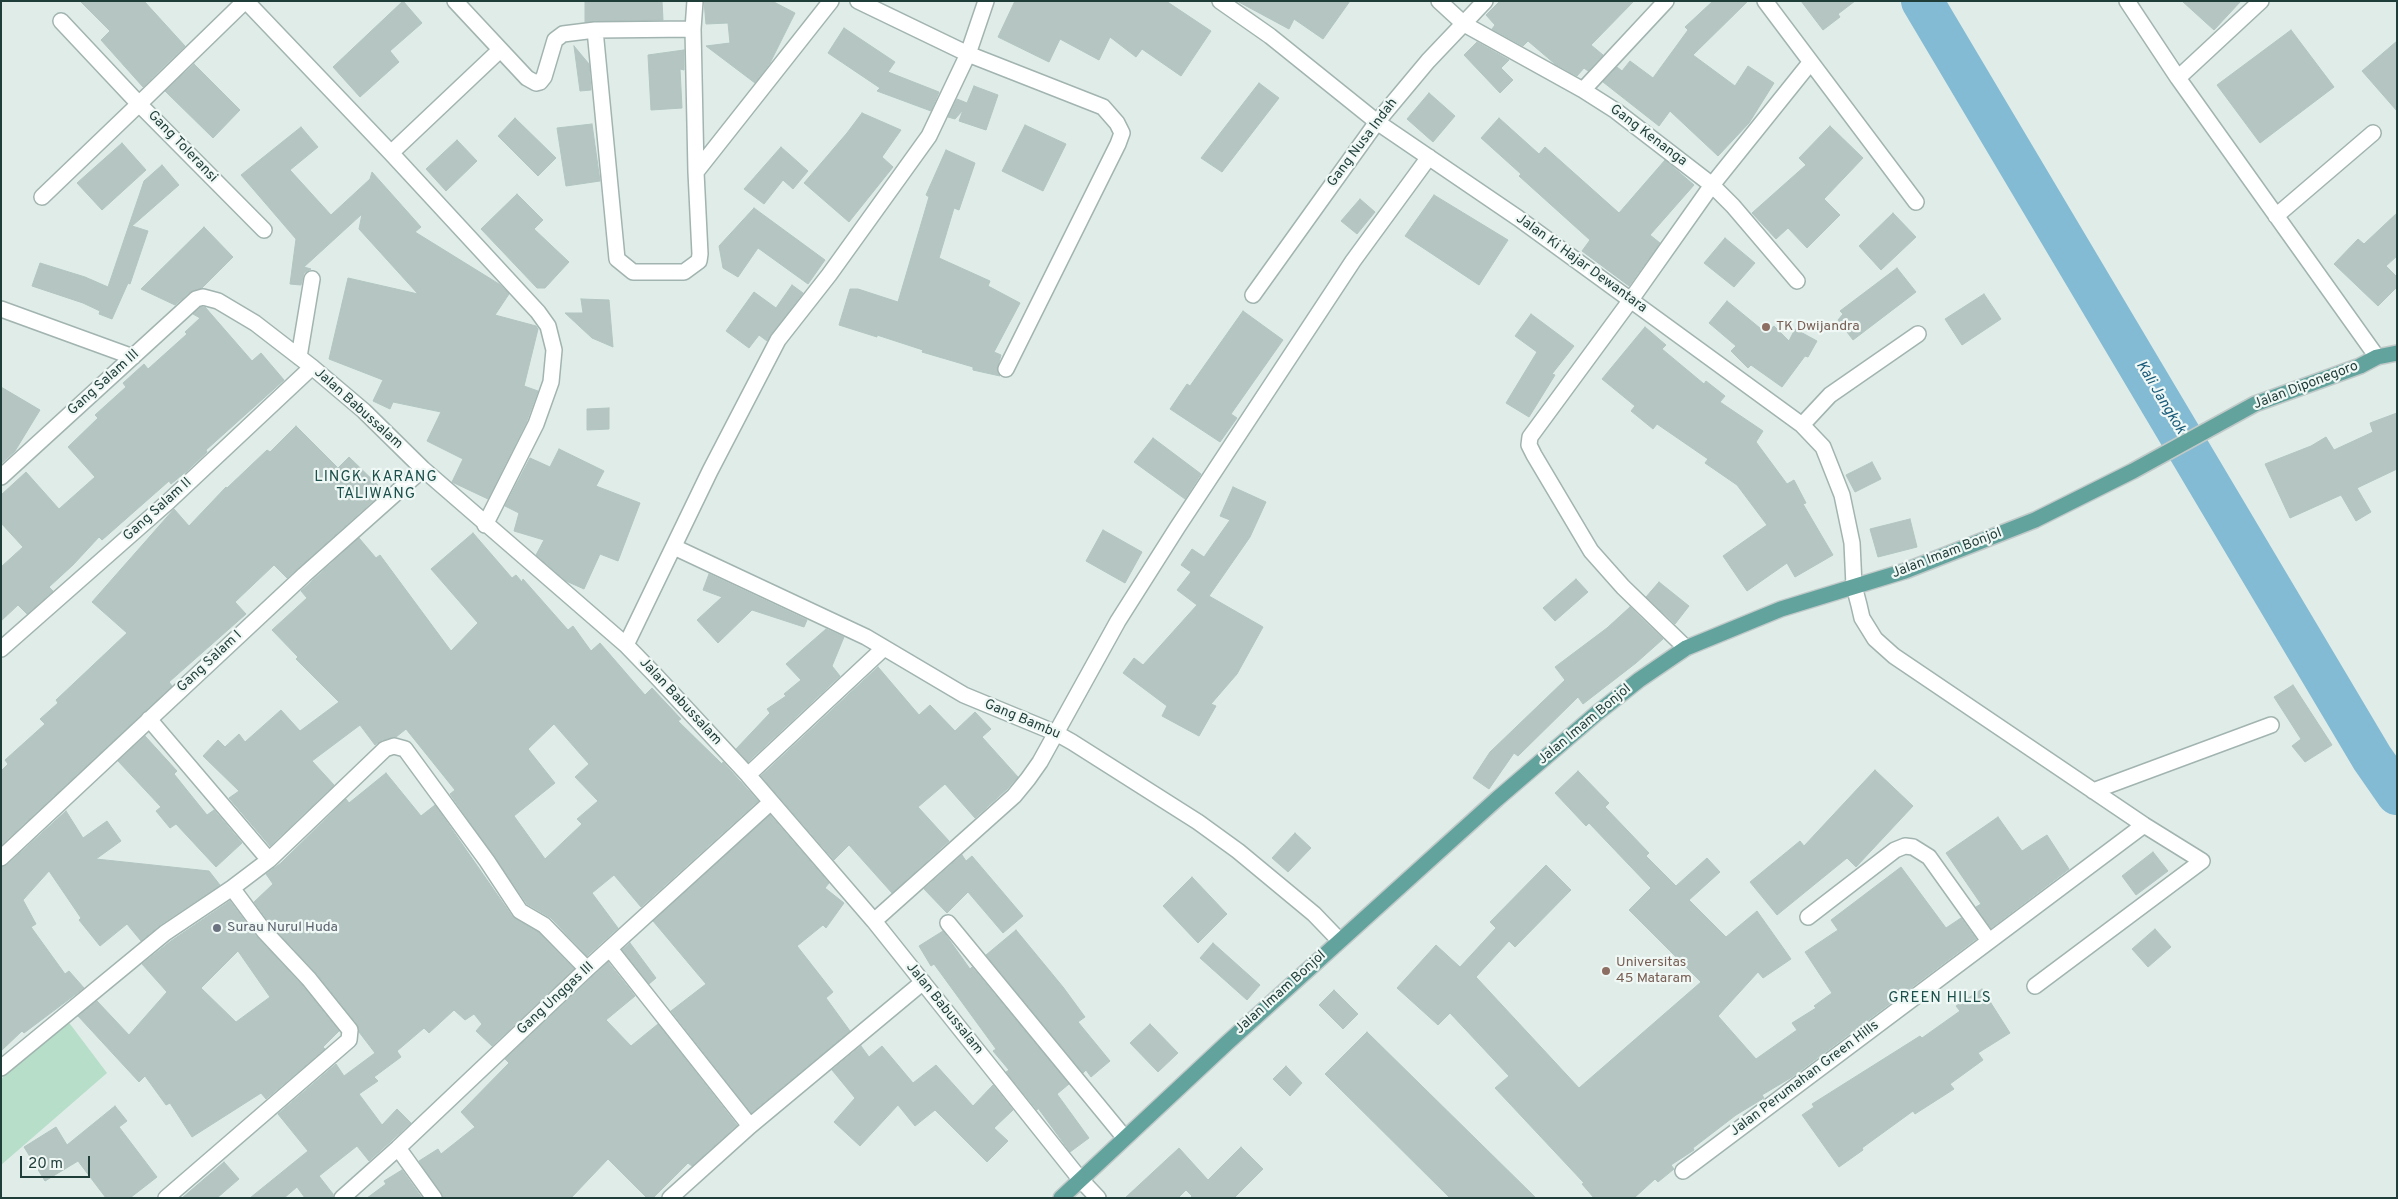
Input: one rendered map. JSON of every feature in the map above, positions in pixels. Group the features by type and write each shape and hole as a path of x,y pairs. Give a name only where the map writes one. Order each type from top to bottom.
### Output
{"main road":[{"name":"Jalan Diponegoro","path":"2218,424 2255,404 2360,366 2377,357 2397,353"},
{"name":"Jalan Imam Bonjol","path":"1061,1198 1124,1137 1339,940 1596,714 1639,680 1686,648 1780,609 1905,571 2035,520 2133,471 2218,424"}],"street":[{"name":"Gang Toleransi","path":"245,1 139,104 264,230"},
{"path":"245,1 392,154 538,312 548,326 554,350 551,382 536,424 485,525"},
{"path":"455,1 527,78 536,82 540,82 544,77 555,40 563,34 595,30 693,29"},
{"path":"595,30 617,259 633,272 684,272 699,260 693,29 695,1"},
{"path":"696,172 831,1"},
{"path":"858,1 968,54 1103,107 1117,123 1122,133 1006,369"},
{"path":"626,645 710,471 778,340 829,275 916,156 943,111 968,54 986,1"},
{"name":"Jalan Ki Hajar Dewantara","path":"1220,1 1270,36 1376,122 1429,156 1518,218 1802,425 1823,447 1842,495 1852,543 1854,586 1865,623 1875,640 1884,649 2144,825 2202,861 2036,986"},
{"name":"Gang Kenanga","path":"1439,1 1464,24 1583,90 1616,111 1712,185 1733,206 1797,281"},
{"name":"Gang Nusa Indah","path":"1253,295 1376,122 1428,61 1485,1"},
{"path":"1583,90 1666,1"},
{"path":"1765,1 1916,202"},
{"path":"2127,1 2178,78 2377,357"},
{"path":"2178,78 2261,1"},
{"path":"42,197 139,104 61,21"},
{"path":"392,154 500,50"},
{"path":"1686,648 1623,587 1591,551 1564,508 1529,445 1534,431 1630,301 1712,185 1810,63"},
{"path":"2276,216 2373,133"},
{"path":"874,921 1014,796 1040,762 1118,621 1354,262 1429,156"},
{"path":"299,357 312,279"},
{"name":"Jalan Babussalam","path":"209,298 255,323 312,367 364,411 423,469 485,525 626,645 748,775 874,921 1080,1179 1098,1198"},
{"name":"Gang Salam III","path":"1,477 133,357 188,304 196,299 209,298"},
{"path":"1,309 133,357"},
{"path":"1802,425 1830,395 1918,334"},
{"name":"Gang Salam II","path":"1,649 169,501 312,367"},
{"name":"Gang Salam I","path":"1,858 304,575 423,469"},
{"name":"Gang Bambu","path":"674,546 866,637 964,695 1056,733 1181,811 1238,851 1307,908 1339,940"},
{"path":"748,775 884,648"},
{"path":"149,719 269,860"},
{"path":"2093,790 2271,725"},
{"path":"1,1068 69,1010 165,933 232,888 269,860 385,749 394,746 405,749 487,861 520,911 548,929 587,969"},
{"name":"Gang Unggas III","path":"342,1198 398,1148 587,969 770,802"},
{"name":"Jalan Perumahan Green Hills","path":"1683,1171 2144,825"},
{"path":"1808,917 1896,850 1905,846 1913,847 1928,857 1989,941"},
{"path":"166,1198 349,1040 350,1036 350,1030 292,960 264,931 232,888"},
{"path":"948,923 1124,1137"},
{"path":"610,949 750,1126"},
{"path":"670,1198 750,1126 922,982"},
{"path":"398,1148 434,1198"}],"green space":[{"path":"67,1020 107,1073 1,1165 1,1079"}],"building":[{"path":"80,1 144,1 185,46 143,87 101,40 110,31"},
{"path":"403,1 422,23 390,51 399,62 360,97 333,67"},
{"path":"585,1 662,1 663,20 585,22"},
{"path":"704,1 772,1 795,13 770,63 755,83 706,46 730,43 728,23 706,24"},
{"path":"1015,1 1166,1 1211,31 1181,76 1142,49 1136,57 1110,37 1099,60 1060,39 1049,62 998,37"},
{"path":"1237,1 1350,1 1323,39 1294,19 1289,29"},
{"path":"1500,1 1634,1 1591,45 1603,55 1588,71 1584,68 1577,76 1555,64 1528,41 1523,46 1492,29 1495,25 1486,15"},
{"path":"1713,1 1748,1 1693,55 1735,86 1748,66 1774,83 1749,123 1718,156 1670,111 1659,126 1603,82 1617,67 1622,71 1630,61 1653,78 1688,30 1685,27"},
{"path":"1801,1 1855,1 1838,14 1840,17 1823,30"},
{"path":"2182,1 2241,1 2214,30"},
{"path":"844,28 895,62 888,72 939,92 931,111 877,91 880,88 828,53"},
{"path":"2291,30 2334,87 2260,143 2217,85"},
{"path":"2397,41 2397,111 2362,71"},
{"path":"1477,42 1509,60 1501,68 1513,80 1500,93 1464,55"},
{"path":"574,46 589,64 591,90 580,91"},
{"path":"684,50 684,70 680,69 682,108 651,110 648,55"},
{"path":"194,64 240,110 213,138 165,91"},
{"path":"1259,83 1279,98 1222,172 1201,158"},
{"path":"974,86 998,95 986,130 959,121 963,110 955,119 948,117 957,99 967,103"},
{"path":"1429,93 1455,116 1433,142 1407,119"},
{"path":"862,113 901,130 882,157 893,167 849,222 804,183"},
{"path":"515,118 556,158 538,176 498,136"},
{"path":"1499,118 1539,154 1545,147 1619,213 1665,160 1694,185 1650,235 1660,243 1629,286 1582,251 1590,240 1519,176 1521,174 1481,138"},
{"path":"592,124 600,181 566,186 557,128"},
{"path":"1025,125 1066,144 1043,191 1002,171"},
{"path":"1830,126 1863,158 1824,199 1840,215 1807,248 1788,228 1776,239 1752,213 1806,165 1799,158"},
{"path":"301,127 318,147 290,170 331,215 370,179 372,172 421,227 415,232 499,284 509,294 495,315 536,326 538,329 524,386 538,391 526,423 488,499 452,482 463,459 427,441 441,412 393,402 390,409 373,401 383,380 329,359 348,278 418,294 359,229 362,214 304,267 311,269 304,273 301,285 290,284 296,239 241,175"},
{"path":"457,140 477,161 446,191 426,169"},
{"path":"122,143 146,170 102,210 77,183"},
{"path":"781,147 808,171 793,189 783,180 764,204 744,189"},
{"path":"946,150 975,163 959,210 954,208 939,258 990,281 988,286 1020,303 994,352 1001,355 997,369 1000,376 973,370 973,367 922,352 923,350 839,325 850,289 858,289 898,302 929,197 926,195"},
{"path":"162,165 179,185 132,226 148,231 130,284 128,283 112,319 99,314 100,311 83,303 32,286 40,263 85,277 108,287 144,181"},
{"path":"517,194 543,220 534,229 569,262 545,288 537,288 481,229"},
{"path":"1434,195 1508,240 1479,285 1405,236"},
{"path":"1360,199 1375,212 1357,234 1341,221"},
{"path":"754,208 825,260 808,284 758,248 738,277 723,268 719,246"},
{"path":"1893,213 1916,237 1881,270 1859,246"},
{"path":"2397,213 2397,256 2386,266 2397,277 2397,287 2378,306 2334,264 2358,239 2364,244"},
{"path":"204,227 233,257 202,288 190,292 175,305 141,289"},
{"path":"1725,238 1755,263 1734,287 1704,263"},
{"path":"1897,268 1916,292 1853,340 1838,320 1843,314 1840,311"},
{"path":"792,285 803,293 767,341 759,335 749,348 726,331 754,292 776,308"},
{"path":"1984,294 2001,319 1962,345 1945,319"},
{"path":"581,299 609,300 613,347 592,338 565,313 583,313"},
{"path":"1727,301 1766,333 1774,326 1789,341 1795,329 1817,341 1808,357 1805,356 1782,387 1751,365 1748,368 1731,351 1736,346 1709,323"},
{"path":"201,307 205,307 252,361 261,353 284,380 206,450 207,452 187,471 171,484 169,481 102,540 99,537 49,587 53,591 27,614 18,605 1,621 1,567 23,547 1,523 1,495 26,472 59,509 95,477 68,447 98,418 95,415 126,387 123,383 144,364 148,369 187,334 185,332 200,318 193,314"},
{"path":"1243,311 1283,340 1231,414 1237,418 1220,442 1170,409 1187,384 1190,386"},
{"path":"1531,314 1574,346 1552,374 1555,375 1529,417 1506,403 1537,352 1515,336"},
{"path":"1645,327 1666,345 1662,349 1704,384 1706,381 1725,396 1720,402 1763,431 1756,442 1787,484 1794,480 1806,503 1803,504 1833,555 1795,577 1787,563 1747,591 1723,556 1767,525 1737,485 1705,463 1708,459 1657,424 1653,429 1631,411 1635,406 1602,379"},
{"path":"1,387 40,410 15,451 1,464"},
{"path":"609,408 609,429 587,430 587,409"},
{"path":"2397,413 2397,469 2357,488 2371,512 2356,521 2341,495 2290,518 2265,464 2311,446 2326,437 2334,450 2373,432 2370,423"},
{"path":"296,426 338,468 349,457 384,491 287,578 274,565 235,602 246,614 169,682 172,686 1,845 1,771 8,764 5,760 45,724 40,719 58,703 56,700 127,633 92,602 174,509 189,526 226,487 267,450 270,452"},
{"path":"1153,438 1201,474 1185,499 1134,462"},
{"path":"559,449 604,471 596,486 640,503 618,561 600,554 584,589 566,581 536,555 544,540 514,531 519,513 505,506 530,458 550,467"},
{"path":"1872,462 1881,479 1855,492 1846,475"},
{"path":"1233,487 1266,502 1250,537 1209,596 1263,627 1237,674 1211,704 1216,706 1199,736 1162,716 1167,706 1123,673 1134,658 1143,665 1197,605 1177,590 1191,572 1181,565 1192,549 1204,557 1230,520 1220,516"},
{"path":"1910,519 1917,547 1878,557 1870,529"},
{"path":"1103,530 1142,552 1125,583 1086,561"},
{"path":"473,533 512,578 516,575 522,582 523,579 568,630 573,626 591,651 600,643 645,695 652,688 681,719 678,721 722,764 723,762 758,801 641,907 614,875 592,893 618,928 587,956 551,918 527,904 450,794 455,790 406,729 396,737 382,740 375,745 360,725 312,761 334,785 270,846 229,798 239,791 203,756 218,740 225,747 239,734 245,742 281,710 300,731 339,702 296,659 298,657 272,630 307,598 301,591 359,538 376,558 380,555 451,651 478,623 431,569","holes":["554,724 589,764 575,777 598,801 577,819 582,824 545,859 514,816 555,783 528,749"]},
{"path":"709,574 807,620 804,627 752,610 718,643 697,620 722,597 703,590"},
{"path":"1576,579 1588,592 1555,621 1543,608"},
{"path":"1659,582 1689,606 1675,624 1646,597"},
{"path":"1630,607 1663,639 1636,663 1583,704 1578,697 1518,756 1514,753 1489,789 1473,778 1490,752 1565,680 1555,667 1607,628"},
{"path":"826,629 844,637 832,666 840,676 748,762 736,749 770,713 767,709 786,696 784,694 801,680 786,664"},
{"path":"878,667 919,715 930,705 955,731 975,712 991,729 982,737 1018,777 975,818 945,784 918,807 949,841 892,893 849,845 834,860 761,776"},
{"path":"2293,685 2332,745 2305,762 2292,746 2301,739 2274,697"},
{"path":"145,736 177,771 174,774 207,815 214,810 242,843 216,867 176,824 170,828 156,811 161,807 118,761"},
{"path":"1875,770 1913,806 1856,867 1847,858 1777,915 1750,882 1800,841 1804,846"},
{"path":"1578,771 1609,803 1605,807 1649,853 1646,856 1676,886 1707,858 1720,872 1689,900 1726,937 1757,911 1791,959 1763,978 1758,972 1718,1016 1756,1059 1797,1030 1792,1023 1816,1008 1814,1006 1832,993 1805,952 1838,930 1831,920 1901,867 1946,928 1961,918 1976,939 1792,1077 1762,1095 1764,1098 1736,1115 1693,1148 1694,1150 1671,1165 1674,1169 1658,1182 1655,1179 1634,1198 1594,1198 1582,1184 1584,1183 1495,1088 1509,1076 1450,1013 1438,1025 1397,988 1436,945 1460,967 1496,928 1490,922 1546,865 1571,890 1515,947 1509,941 1476,977 1579,1088 1701,982 1629,910 1651,888 1589,823 1586,826 1555,793"},
{"path":"386,773 421,816 435,805 512,916 538,932 574,969 492,1046 476,1031 482,1024 474,1014 465,1020 454,1010 429,1033 424,1028 397,1051 401,1057 374,1077 378,1081 359,1094 382,1125 397,1109 411,1123 369,1161 357,1146 319,1176 333,1194 333,1198 305,1198 297,1187 284,1198 250,1198 308,1151 278,1114 336,1064 344,1076 375,1053 359,1032 357,1024 316,973 271,925 254,902 273,884 266,874 281,863 346,799 349,803"},
{"path":"66,811 83,838 107,821 121,841 96,859 209,871 220,885 160,925 141,941 127,924 100,946 79,920 81,918 49,871 23,900 36,924 31,927 65,974 69,971 84,988 24,1033 22,1031 1,1051 1,867 7,865"},
{"path":"770,815 829,883 825,888 844,903 826,928 823,925 797,946 833,992 826,998 850,1031 751,1113 671,1011 706,984 653,921"},
{"path":"1998,817 2022,851 2047,835 2069,869 1991,928 1976,907 1981,904 1946,853"},
{"path":"1295,833 1311,848 1288,872 1272,858"},
{"path":"2153,852 2168,871 2136,895 2122,876"},
{"path":"962,855 966,861 972,856 1023,916 1003,933 968,892 947,913 924,889"},
{"path":"1192,877 1227,914 1198,943 1163,906"},
{"path":"230,901 257,937 302,985 339,1031 323,1047 325,1049 266,1099 261,1093 192,1137 170,1103 166,1105 145,1076 139,1082 78,1016 97,1001 129,1035 167,992 142,964 171,941","holes":["238,951 270,997 236,1022 201,988"]},
{"path":"2155,929 2171,947 2148,967 2132,949"},
{"path":"1016,930 1085,1017 1078,1022 1110,1061 1091,1077 1086,1070 1083,1073 986,955"},
{"path":"943,931 970,969 972,967 1069,1084 1057,1094 1089,1138 1070,1152 1038,1108 1037,1110 1006,1072 1009,1070 993,1051 996,1049 934,964 931,966 919,946"},
{"path":"630,943 656,978 649,984 622,950"},
{"path":"1213,943 1260,985 1247,1000 1200,958"},
{"path":"608,962 635,996 606,1020 631,1046 658,1024 737,1125 692,1166 688,1163 653,1198 647,1198 608,1159 571,1198 443,1198 419,1161 438,1149 441,1154 475,1127 461,1112 509,1063 505,1059"},
{"path":"1982,989 2010,1033 1978,1053 1983,1060 1950,1084 1954,1089 1915,1114 1913,1111 1839,1167 1802,1115 1814,1107 1812,1104 1920,1036 1922,1038 1960,1011 1956,1006"},
{"path":"1334,990 1358,1014 1343,1029 1319,1005"},
{"path":"1150,1024 1178,1053 1158,1072 1130,1043"},
{"path":"1367,1032 1536,1198 1450,1198 1325,1074"},
{"path":"861,1046 869,1057 882,1046 913,1083 936,1065 973,1106 993,1085 1013,1110 994,1128 1008,1141 987,1162 935,1110 915,1126 898,1105 860,1146 834,1122 855,1098 832,1070"},
{"path":"1286,1066 1302,1083 1290,1096 1273,1079"},
{"path":"115,1106 127,1121 119,1127 157,1177 130,1198 106,1198 78,1161 45,1181 24,1147 56,1127 67,1145"},
{"path":"1241,1147 1263,1169 1234,1198 1190,1198 1192,1196 1186,1190 1178,1198 1125,1198 1179,1148 1208,1180"},
{"path":"224,1162 239,1179 217,1198 182,1198"},
{"path":"402,1170 422,1198 367,1198 386,1184 384,1181"}],"waterway":[{"name":"Kali Jangkok","path":"1922,1 2372,758 2397,794"}],"place":[{"name":"TK Dwijandra","path":"1766,327"},
{"name":"Surau Nurul Huda","path":"217,928"},
{"name":"Universitas 45 Mataram","path":"1606,971"}],"district":[{"name":"LINGK. KARANG TALIWANG","path":"376,486"},
{"name":"GREEN HILLS","path":"1940,999"}]}
